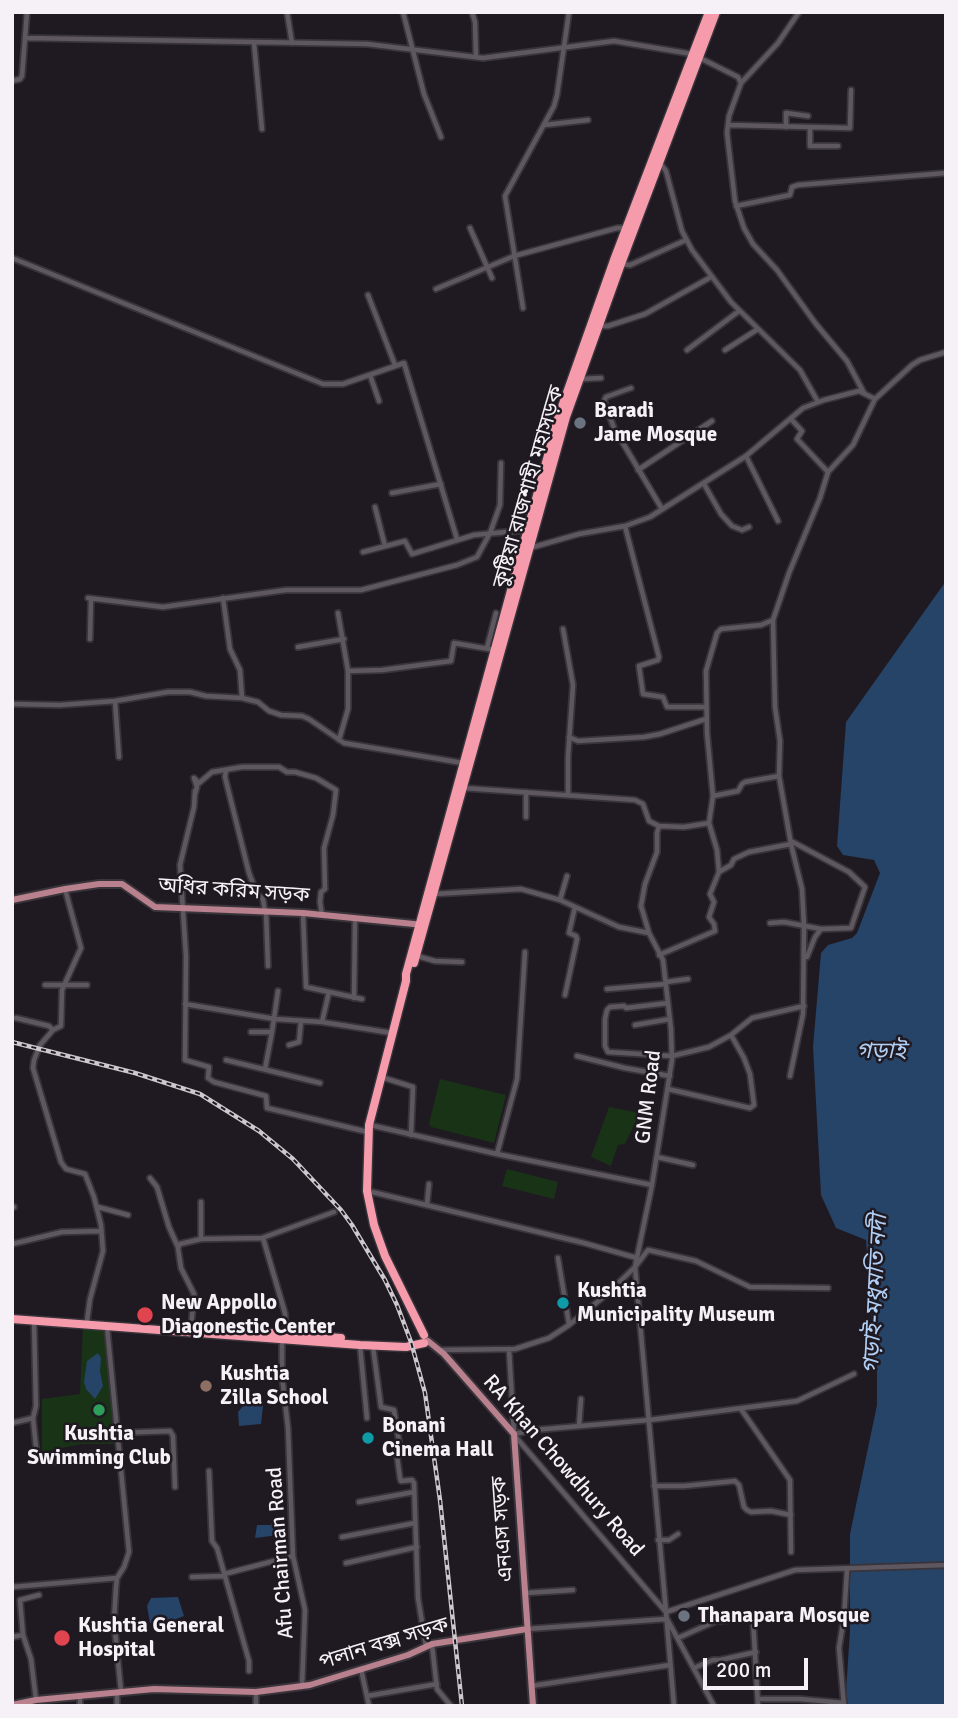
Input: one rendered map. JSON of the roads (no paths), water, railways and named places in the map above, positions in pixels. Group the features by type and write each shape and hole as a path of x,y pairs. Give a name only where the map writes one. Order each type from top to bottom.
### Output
{"highway":[{"name":"কুষ্টিয়া রাজশাহী মহাসড়ক","path":"702,40 709,12"},
{"name":"কুষ্টিয়া রাজশাহী মহাসড়ক","path":"574,384 621,264 627,228 702,40 716,12"},
{"name":"কুষ্টিয়া রাজশাহী মহাসড়ক","path":"424,1340 383,1251 367,1191 368,1128 406,974 464,782 464,763 491,677 491,649 529,549 537,509 574,384 624,246 660,163 696,56"},
{"name":"কুষ্টিয়া রাজশাহী মহাসড়ক","path":"406,981 411,976 422,925 434,894 515,588 527,530 537,509"},
{"path":"12,1318 283,1336"},
{"path":"74,1322 107,1324"},
{"path":"154,1327 386,1344"},
{"path":"340,1341 373,1346 424,1340"}],"main road":[{"name":"অধির করিম সড়ক","path":"12,901 65,889 122,884 155,907 303,913 422,925"},
{"name":"RA Khan Chowdhury Road","path":"424,1340 439,1350 514,1434"},
{"name":"এনএস সড়ক","path":"514,1434 533,1706"},
{"name":"পলান বক্স সড়ক","path":"12,1705 36,1700 154,1689 256,1692 302,1686 408,1655 429,1645 527,1629"}],"street":[{"path":"12,81 22,76 27,12"},
{"path":"287,12 292,43"},
{"path":"403,12 424,94 440,136"},
{"path":"472,12 475,22 476,57"},
{"path":"523,308 505,196 557,95 569,12"},
{"path":"799,12 778,43 741,83 728,125 736,206 753,244 777,270 847,361 864,393"},
{"path":"26,38 367,44 476,57 510,56 593,42 627,41 696,56 738,77 741,83"},
{"path":"254,43 262,129"},
{"path":"728,125 850,128 851,90"},
{"path":"786,127 787,113 808,116"},
{"path":"543,125 588,120"},
{"path":"810,129 810,146 838,146"},
{"path":"660,163 666,170 686,240 739,311 800,370 818,402"},
{"path":"736,206 790,195 792,187 798,185 946,173"},
{"path":"470,228 492,278"},
{"path":"436,289 514,256 617,228 627,228"},
{"path":"621,264 631,264 686,240"},
{"path":"12,258 323,384 343,383 402,363 405,365 457,539"},
{"path":"598,326 608,326 645,314 711,277"},
{"path":"368,295 395,365"},
{"path":"687,350 739,311"},
{"path":"725,350 758,329"},
{"path":"790,1076 804,1006 804,926 802,889 790,842 779,776 780,741 775,707 773,620 828,472 853,445 875,399 912,365 928,356 946,352"},
{"path":"370,375 379,401"},
{"path":"574,384 601,377"},
{"path":"631,388 606,397 604,401 614,428 662,509"},
{"path":"529,549 579,534 625,526 662,509 746,456 803,408 855,392 875,399"},
{"path":"792,419 802,431 797,439 828,472"},
{"path":"638,470 712,421"},
{"path":"746,456 778,522"},
{"path":"90,639 90,598 163,607 286,590 361,590 474,559 490,533 500,505 501,463"},
{"path":"391,494 441,484"},
{"path":"704,484 721,514 732,526 742,530 749,527"},
{"path":"375,507 385,546"},
{"path":"625,526 659,657 658,660 639,666 643,694 663,697 667,707 706,707"},
{"path":"363,552 405,541 412,554 457,539 527,530"},
{"path":"223,598 230,649 240,670 242,698"},
{"path":"338,612 348,671 348,709 339,740"},
{"path":"348,671 382,670 450,661 454,643 491,649 496,613"},
{"path":"660,955 715,931 709,917 714,902 710,894 719,872 717,850 709,823 713,796 706,719 706,668 719,631 761,625 773,620"},
{"path":"563,629 573,685 568,794"},
{"path":"298,647 344,639"},
{"path":"12,704 60,705 115,701 169,692 242,698 258,702 269,711 281,715 302,716 339,740 354,745 464,763"},
{"path":"115,701 119,757"},
{"path":"569,737 578,741 644,737 706,719"},
{"path":"322,915 320,902 321,892 325,890 324,848 333,815 336,790 316,778 287,772 279,767 242,767 212,772 199,783 194,778 197,787 180,865 187,956 184,1057 188,1062 209,1067 209,1081 266,1096 267,1108 653,1185"},
{"path":"226,770 225,777 249,873 257,894 263,899 266,912 268,966"},
{"path":"713,796 738,792 741,784 745,782 779,776"},
{"path":"464,782 526,792 639,801 645,808 649,821 659,826 684,827 709,823"},
{"path":"526,792 526,817"},
{"name":"GNM Road","path":"659,826 657,852 640,906 649,933 663,960 672,1056 653,1185 635,1267 674,1706"},
{"path":"719,872 731,865 734,859 750,852 790,842 849,872 865,887 852,928 821,929 770,923"},
{"path":"560,900 567,876"},
{"path":"65,889 81,948 62,990 61,1026 53,1030 40,1045 33,1068 62,1166 85,1174 97,1207 103,1251 87,1321"},
{"path":"434,894 522,889 560,900 619,927 649,933"},
{"path":"565,996 577,939 569,933 575,907"},
{"path":"303,913 306,987 362,999"},
{"path":"354,998 355,918"},
{"path":"805,962 821,929"},
{"path":"497,1154 517,1079 525,952"},
{"path":"416,955 435,961 462,961"},
{"path":"607,989 688,979"},
{"path":"45,985 87,985"},
{"path":"265,1069 278,991"},
{"path":"322,1022 329,992"},
{"path":"668,1003 610,1007 605,1019 605,1046 608,1052 672,1056 709,1047 752,1018 804,1006"},
{"path":"185,1004 275,1019 322,1022 393,1033"},
{"path":"16,1018 49,1026 53,1030"},
{"path":"635,1024 670,1019"},
{"path":"289,1045 299,1042 301,1021"},
{"path":"251,1032 272,1032"},
{"path":"668,1088 750,1108 754,1105 750,1074 732,1034"},
{"path":"577,1056 670,1076"},
{"path":"226,1060 320,1083"},
{"path":"381,1077 413,1087 411,1135"},
{"path":"657,1157 693,1165"},
{"path":"149,1178 157,1187 178,1248 181,1268 194,1294 191,1328"},
{"path":"427,1204 429,1184"},
{"path":"367,1191 637,1258"},
{"path":"201,1202 201,1239"},
{"path":"97,1207 128,1215"},
{"path":"178,1248 184,1242 201,1239 263,1238 334,1212"},
{"path":"12,1244 62,1232 101,1231"},
{"name":"Afu Chairman Road","path":"263,1238 285,1313 282,1376 290,1461 293,1556 305,1610 302,1686"},
{"path":"439,1350 509,1349 549,1338 607,1294 648,1250 696,1261 750,1287 828,1288"},
{"path":"558,1258 569,1325"},
{"path":"34,1320 36,1406 33,1418 37,1457 43,1462 92,1454 120,1460"},
{"path":"107,1324 130,1552 117,1578 114,1620 119,1692 117,1706"},
{"path":"360,1345 367,1418"},
{"path":"373,1346 381,1408 394,1410 400,1448 397,1456 400,1478 412,1480 418,1598 438,1689 451,1706"},
{"name":"এনএস সড়ক","path":"509,1349 514,1434"},
{"path":"514,1434 797,1401 854,1374"},
{"path":"579,1426 581,1399"},
{"path":"740,1408 790,1480 791,1552"},
{"path":"12,1423 33,1418"},
{"path":"117,1433 170,1431 173,1436 175,1487"},
{"name":"RA Khan Chowdhury Road","path":"514,1434 666,1615"},
{"path":"209,1471 212,1541 217,1548 249,1661 249,1671"},
{"path":"654,1486 735,1481 739,1485 747,1510 791,1515"},
{"path":"359,1502 414,1493"},
{"path":"342,1537 415,1523"},
{"path":"658,1540 669,1540 678,1534"},
{"path":"346,1563 417,1547"},
{"path":"192,1577 224,1575 293,1556"},
{"name":"পলান বক্স সড়ক","path":"527,1629 666,1615 795,1570 946,1565"},
{"path":"758,1699 800,1699 844,1704 839,1648 844,1617 846,1571"},
{"path":"12,1587 117,1578"},
{"path":"524,1593 573,1590"},
{"path":"36,1700 31,1659 23,1635 20,1600 39,1595"},
{"path":"666,1615 714,1706"},
{"path":"678,1638 716,1621 754,1620 758,1706"},
{"path":"12,1637 23,1635"},
{"path":"694,1668 713,1660 755,1652"},
{"path":"531,1686 670,1665"},
{"path":"361,1669 369,1706"},
{"path":"367,1696 437,1684"},
{"path":"256,1692 256,1706"},
{"path":"80,1696 80,1706"}],"water":[{"name":"গড়াই","path":"946,581 946,1706 845,1706 850,1631 850,1534 877,1405 877,1365 869,1349 872,1338 866,1240 836,1228 821,1195 813,1047 821,953 828,945 852,938 857,933 880,873 874,860 843,855 837,846 846,722"},
{"path":"98,1353 101,1358 103,1386 95,1399 86,1389 84,1382 87,1361"},
{"path":"243,1406 263,1406 261,1424 239,1426 238,1412"},
{"path":"273,1521 278,1524 278,1531 281,1532 255,1538 257,1525 271,1525"},
{"path":"178,1597 184,1616 166,1623 150,1623 147,1606 151,1598"}],"railway":[{"path":"12,1042 135,1073 200,1094 259,1131 293,1159 352,1225 397,1305 411,1342 425,1393 440,1500 462,1706"}],"place":[{"name":"Baradi Jame Mosque","path":"580,423"},
{"name":"Kushtia Municipality Museum","path":"563,1303"},
{"name":"New Appollo Diagonestic Center","path":"145,1315"},
{"name":"Kushtia Zilla School","path":"206,1386"},
{"name":"Kushtia Swimming Club","path":"99,1410"},
{"name":"Bonani Cinema Hall","path":"368,1438"},
{"name":"Thanapara Mosque","path":"684,1616"},
{"name":"Kushtia General Hospital","path":"62,1638"}],"water label":[{"name":"গড়াই-মধুমতি নদী","path":"876,1294"}]}
